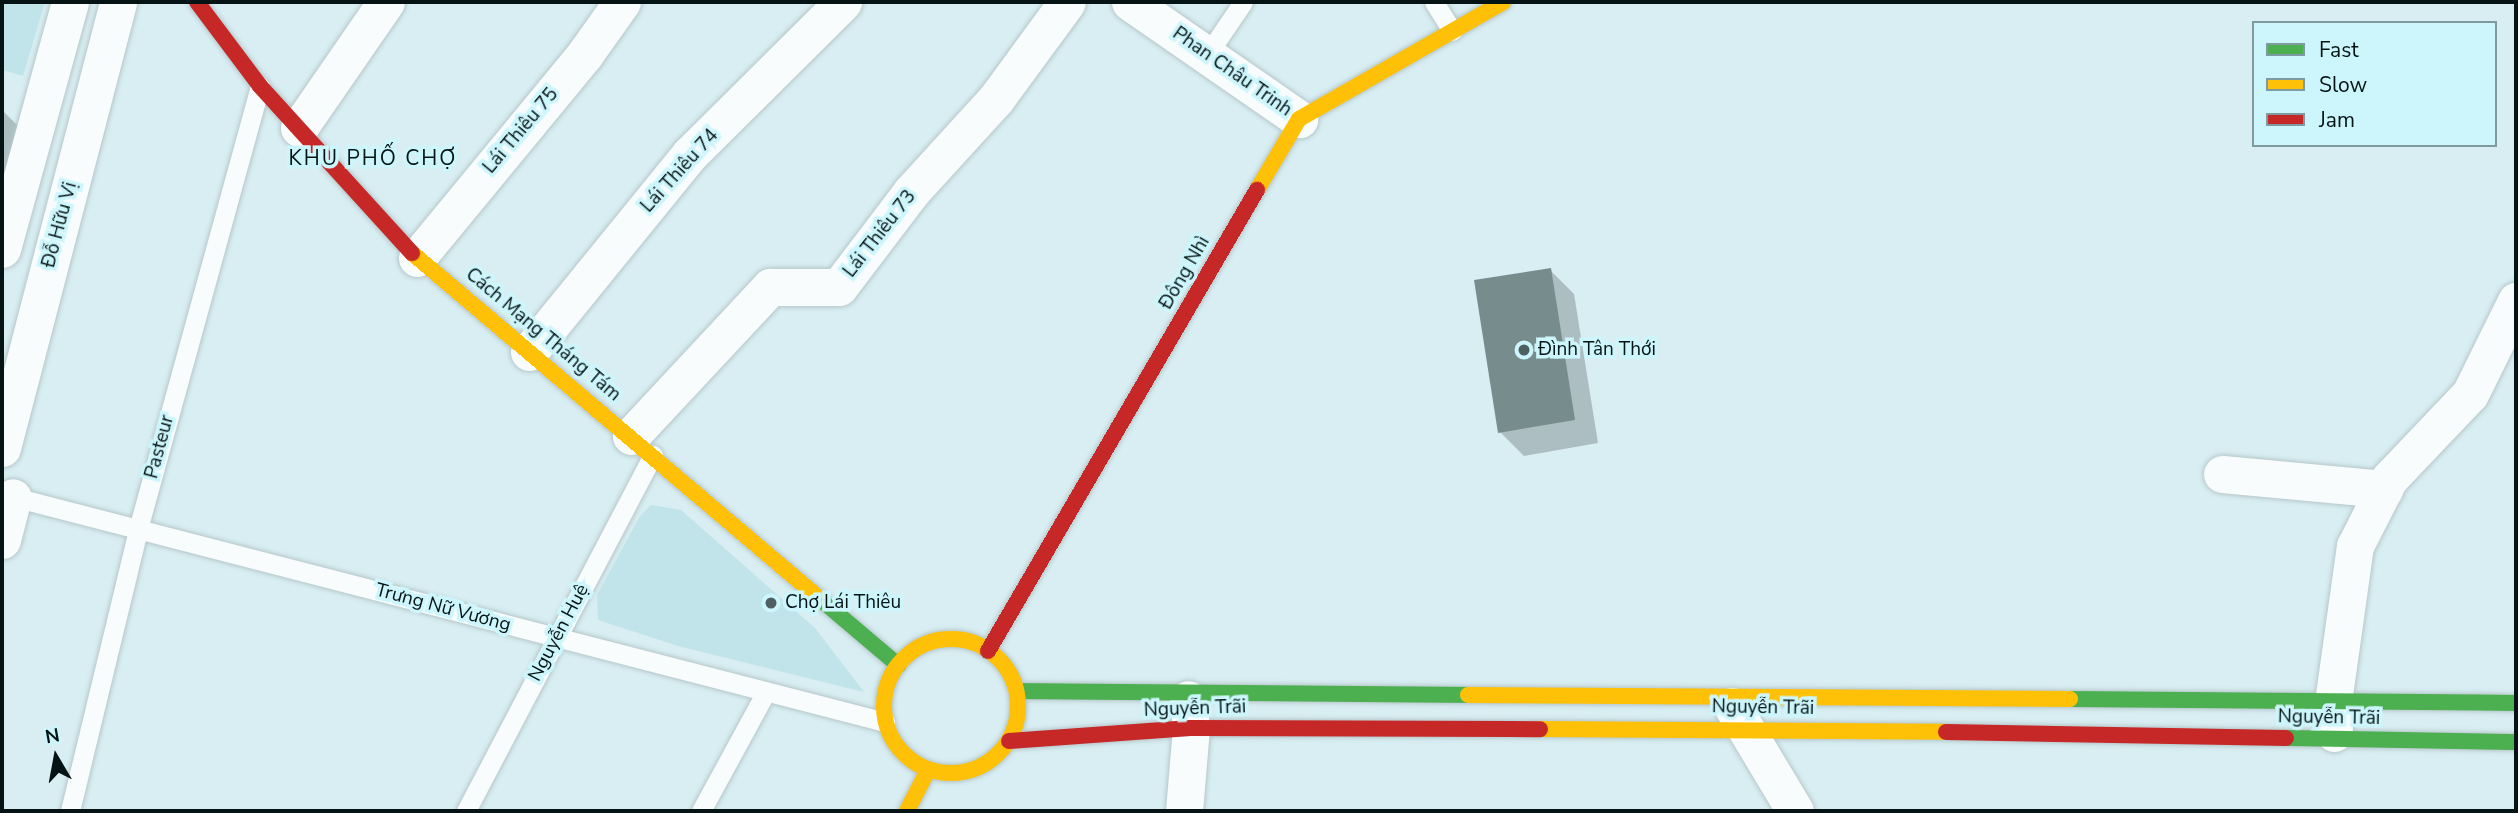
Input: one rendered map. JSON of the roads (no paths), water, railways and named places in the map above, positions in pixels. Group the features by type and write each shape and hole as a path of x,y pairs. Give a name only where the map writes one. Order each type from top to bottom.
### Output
{"main road":[{"name":"Cách Mạng Tháng Tám","path":"197,2 260,86 417,258 642,445 898,664"},
{"name":"Đông Nhì","path":"988,650 1299,119 1503,2"},
{"path":"970,642 988,650 1001,661 1017,691 1018,709 1009,741 993,758 974,770 951,774 928,770 908,759 885,722 886,692 898,664 931,643 970,642"},
{"name":"Nguyễn Trãi","path":"1017,691 1090,695 1187,691 2516,703"},
{"name":"Nguyễn Trãi","path":"1009,741 1191,728 1745,729 2516,742"},
{"path":"907,811 928,770"}],"street":[{"path":"2,249 70,2"},
{"name":"Đỗ Hữu Vị","path":"2,448 118,2"},
{"path":"299,128 386,2"},
{"name":"Lái Thiêu 75","path":"417,258 585,54 622,2"},
{"name":"Lái Thiêu 74","path":"529,352 690,154 843,2"},
{"name":"Lái Thiêu 73","path":"642,445 770,286 839,287 911,192 996,99 1068,2"},
{"name":"Phan Châu Trinh","path":"1130,2 1299,119"},
{"path":"2334,739 2333,702 2355,546 2384,489 2470,394 2516,301"},
{"path":"2222,474 2384,489"},
{"path":"2,540 8,495"},
{"path":"1184,811 1191,728 1187,691"},
{"path":"1726,696 1795,811"}],"lane":[{"path":"1207,55 1243,2"},
{"path":"1434,2 1452,31"},
{"name":"Pasteur","path":"70,811 138,529 260,86"},
{"name":"Nguyễn Huệ","path":"466,811 556,637 642,445"},
{"name":"Trưng Nữ Vương","path":"8,495 885,722"},
{"path":"701,811 766,692"}],"place":[{"name":"Đình Tân Thới","path":"1524,350"},
{"name":"Chợ Lái Thiêu","path":"771,603"}],"district":[{"name":"KHU PHỐ CHỢ","path":"373,158"}]}
